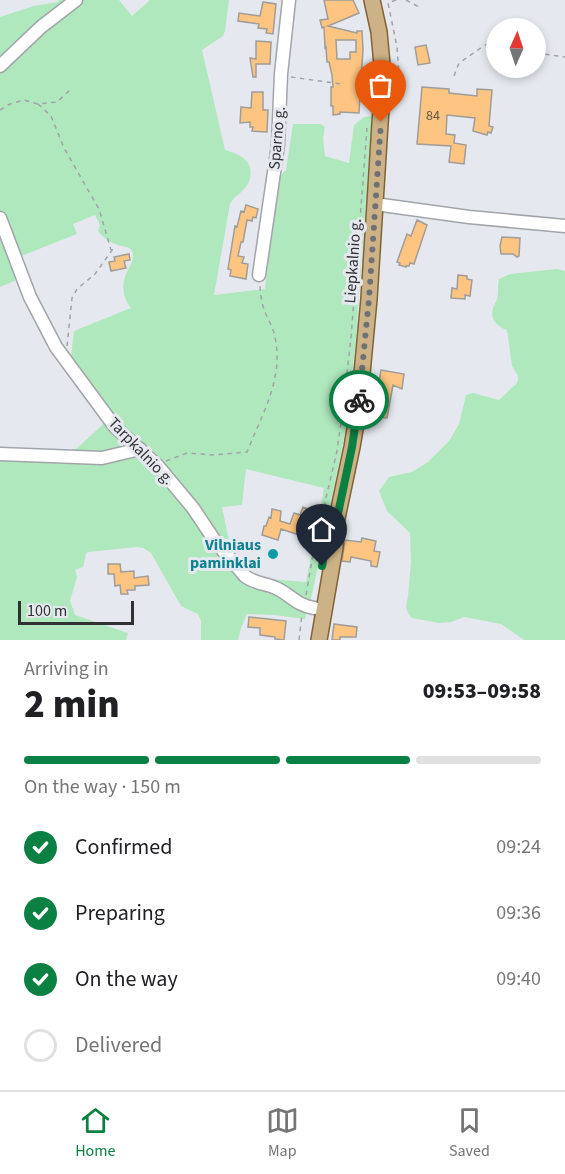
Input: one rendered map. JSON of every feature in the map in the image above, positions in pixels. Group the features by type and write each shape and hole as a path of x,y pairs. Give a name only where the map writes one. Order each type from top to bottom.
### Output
{"main road":[{"name":"Liepkalnio g.","path":"319,640 335,547 336,523 359,405 369,299 383,76 380,32 372,0"},
{"name":"Liepkalnio g.","path":"309,640 309,608 326,545 336,523"}],"street":[{"path":"0,66 41,27 76,0"},
{"name":"Sparno g.","path":"259,275 278,145 281,74 289,0"},
{"path":"375,204 565,226"},
{"name":"Tarpkalnio g.","path":"0,218 30,297 56,347 115,427 158,466 192,508 215,542 245,576 258,584 274,587 309,608"},
{"path":"0,454 102,458 140,449"}],"path":[{"path":"396,0 388,1 397,47 399,75"},
{"path":"406,0 421,8"},
{"path":"454,76 459,63 486,44"},
{"path":"546,54 565,57"},
{"path":"281,74 342,84"},
{"path":"0,110 24,100 38,104 57,102 70,90"},
{"path":"38,104 51,116 64,148 99,209 111,250"},
{"path":"299,640 309,608 314,549 337,452 342,415 351,338 367,128"},
{"path":"66,359 74,293 95,274 114,246"},
{"path":"158,466 187,453 214,455 247,452 272,393 277,362 275,335 263,305 259,275"}],"green space":[{"path":"59,0 119,0 132,16 150,0 229,0 223,36 202,50 225,150 248,162 251,172 247,186 230,204 214,295 265,289 278,178 286,170 293,124 321,124 325,127 323,138 325,156 349,163 354,125 364,117 372,116 356,336 347,423 305,619 247,614 238,640 201,640 201,621 198,614 181,606 151,553 137,547 88,552 83,567 75,570 77,577 70,601 75,615 128,633 126,640 0,640 0,460 62,462 112,416 73,363 71,355 74,331 131,308 125,298 123,288 133,260 132,251 102,236 98,231 100,225 95,215 73,224 77,234 11,260 19,279 0,287 0,17 34,6","holes":["246,469 324,488 306,582 258,578 231,550 222,507 242,505"]},
{"path":"557,269 565,271 565,640 524,640 501,624 464,617 451,622 439,623 412,618 406,607 411,562 410,533 387,511 379,491 389,477 412,472 428,462 449,441 459,424 466,395 473,393 499,400 516,384 518,376 512,366 507,330 500,327 492,316 498,296 499,279 510,274"}],"building":[{"path":"324,0 353,0 359,13 328,26 357,33 357,31 362,31 359,113 340,112 340,114 333,115 332,75 329,62 327,62 324,27 322,28 320,20 328,19","holes":["336,40 356,40 356,52 350,52 350,59 337,59"]},
{"path":"263,2 276,4 273,34 266,33 267,29 258,28 259,24 238,21 239,13 260,16"},
{"path":"256,41 271,42 270,64 256,64 256,77 253,77 250,58 256,59"},
{"path":"426,45 430,63 418,65 415,47"},
{"path":"422,87 449,89 449,93 477,96 477,89 492,90 489,126 493,127 491,133 488,132 487,135 473,131 475,118 447,115 446,134 455,135 454,143 466,145 464,164 449,162 451,146 417,144"},
{"path":"252,92 263,92 263,110 268,110 267,132 252,131 253,127 250,127 250,122 240,123 241,107 251,108"},
{"path":"246,205 258,209 256,218 253,217 252,221 247,220 238,256 244,257 242,263 248,264 246,279 230,276 231,270 228,269 235,226 237,227 241,211 244,212"},
{"path":"417,220 427,225 414,264 410,263 406,267 399,265 400,263 397,262 407,234 411,236"},
{"path":"502,237 520,238 519,256 501,254"},
{"path":"129,254 130,260 124,261 126,268 111,271 109,262 115,261 114,257"},
{"path":"458,275 467,276 467,279 472,280 470,296 465,295 465,299 451,298 452,288 457,289"},
{"path":"381,370 404,374 402,389 393,385 387,418 381,417 381,411 372,408 377,395"},
{"path":"303,507 311,510 302,536 281,529 278,540 262,535 264,526 269,517 271,518 272,509 281,511 280,521 290,524 294,513 300,515"},
{"path":"362,538 376,541 374,551 380,552 377,567 371,566 371,561 351,557 350,562 342,561 345,540 361,542"},
{"path":"108,564 120,564 121,572 134,571 134,578 148,576 149,585 135,586 135,590 127,590 128,594 121,594 120,585 115,586 114,574 108,574"},
{"path":"249,617 286,621 284,640 260,635 260,628 248,627"},
{"path":"334,624 357,627 356,637 340,637 340,640 332,640"}],"way so far":[{"path":"359,400 369,299 381,122"}],"place":[{"name":"Vilniaus paminklai","path":"273,554"}],"route":[{"path":"322,566 326,545 336,523 359,400"}]}
